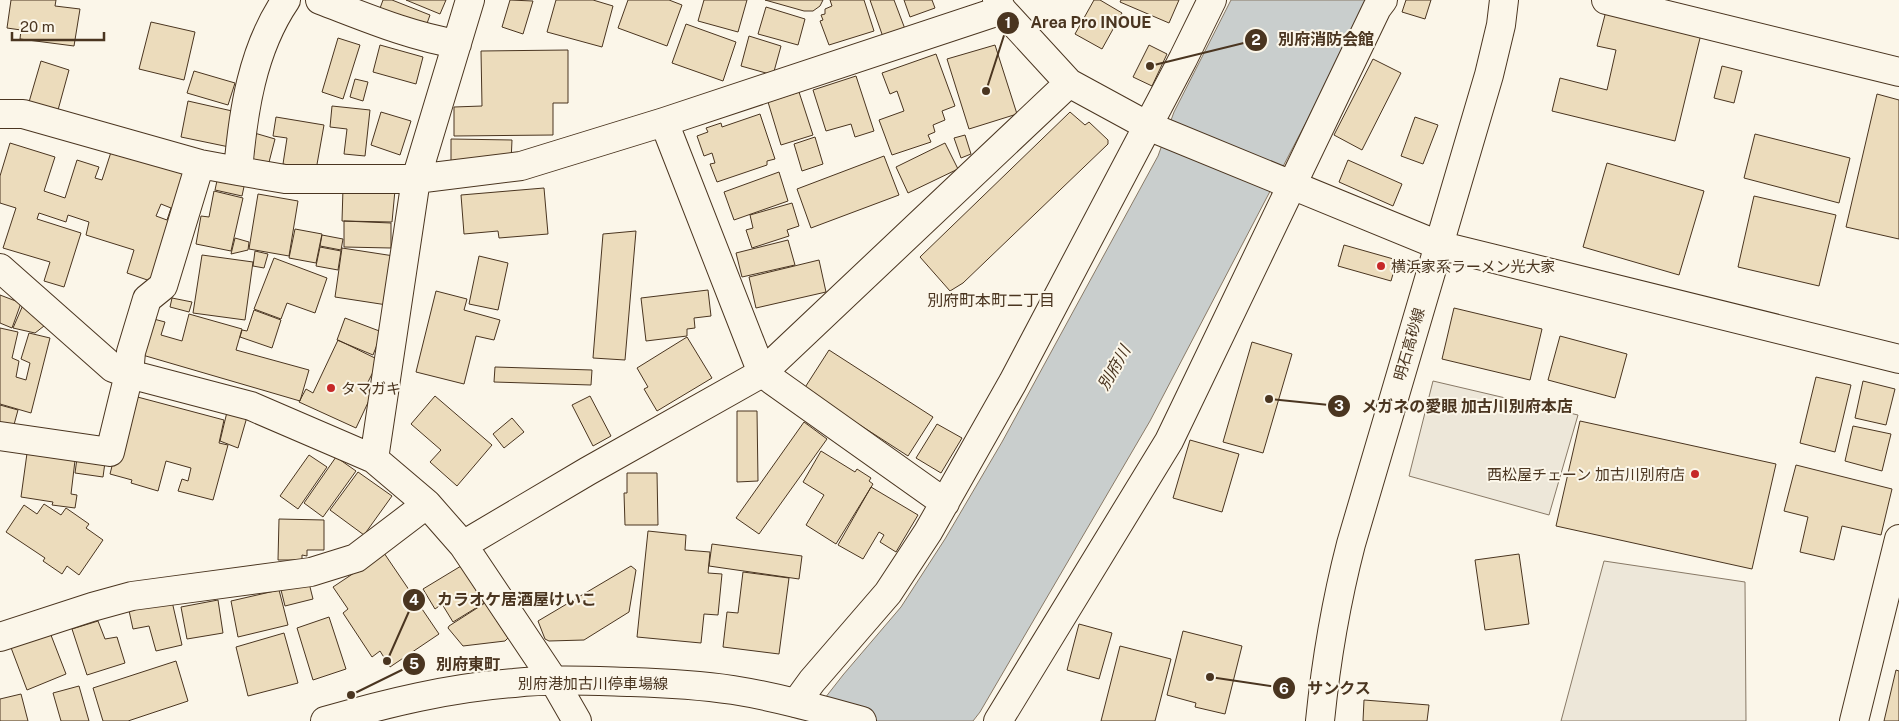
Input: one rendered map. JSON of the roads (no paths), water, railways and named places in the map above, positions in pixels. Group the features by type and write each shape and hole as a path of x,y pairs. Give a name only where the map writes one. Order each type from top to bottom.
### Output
{"street":[{"path":"238,171 242,129 264,38 286,0"},
{"path":"320,0 375,22 428,39 457,44"},
{"path":"374,459 416,179 470,0"},
{"path":"796,703 812,681 888,593 945,503 1013,382 1212,0"},
{"path":"998,721 1169,441 1377,8 1383,0"},
{"name":"明石高砂線","path":"1320,721 1326,668 1340,588 1364,496 1489,75 1501,25 1504,0"},
{"path":"1606,0 1641,4 1899,72"},
{"path":"0,114 23,114 200,164 285,179 416,179 521,166 664,122 1000,5 1069,83 1148,126 1293,184 1438,246 1899,359"},
{"path":"463,545 597,466 762,373 1069,83"},
{"path":"664,122 762,373 945,503"},
{"path":"0,441 110,452 129,374 131,352 147,299 163,286 200,164"},
{"path":"0,268 113,368 129,374 251,406 374,459 427,504 463,545 554,681 577,721"},
{"path":"0,637 132,596 311,572 356,558 427,504"},
{"path":"1854,721 1895,575 1899,540"},
{"name":"別府港加古川停車場線","path":"325,721 374,707 424,696 511,683 554,681 681,684 733,690 796,703 862,721"}],"water":[{"name":"別府川","path":"1231,0 1370,0 1150,421 980,712 973,721 807,721 901,607 945,539 1002,442 1158,156 1174,112"}],"place":[{"name":"別府消防会館","path":"1150,66"},
{"name":"Area Pro INOUE","path":"986,91"},
{"name":"横浜家系ラーメン光大家","path":"1381,266"},
{"name":"タマガキ","path":"331,388"},
{"name":"メガネの愛眼 加古川別府本店","path":"1269,399"},
{"name":"西松屋チェーン 加古川別府店","path":"1695,474"},
{"name":"カラオケ居酒屋けいこ","path":"387,661"},
{"name":"サンクス","path":"1210,677"},
{"name":"別府東町","path":"351,695"}],"district":[{"name":"別府町本町二丁目","path":"991,300"}]}
